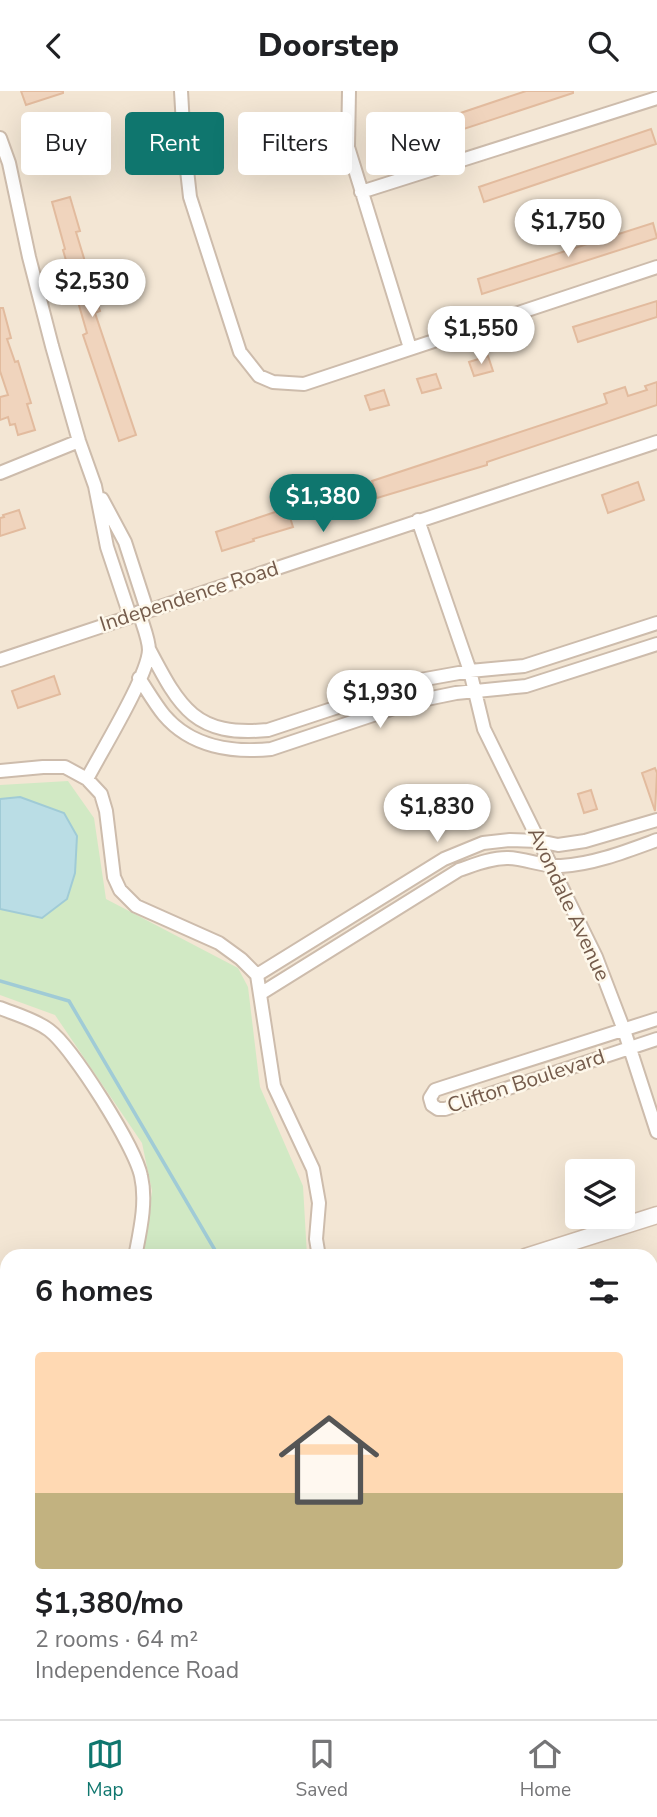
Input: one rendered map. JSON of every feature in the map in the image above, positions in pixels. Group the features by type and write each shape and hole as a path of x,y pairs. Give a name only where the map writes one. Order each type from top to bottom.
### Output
{"street":[{"path":"181,91 190,197 202,236 240,352 260,376 273,382 304,384 657,267"},
{"path":"349,91 348,147 410,348"},
{"path":"361,192 657,98"},
{"path":"0,138 9,163 52,346 95,486 107,547 139,613"},
{"path":"0,473 79,441"},
{"name":"Independence Road","path":"0,660 657,442"},
{"path":"95,486 125,542 149,649 170,690 190,715 215,728 242,733 268,730 420,680 470,671 524,666 657,623"},
{"name":"Avondale Avenue","path":"418,520 470,671 484,729 596,957 630,1047 657,1132"},
{"path":"139,678 164,715 179,729 215,747 237,751 271,749 412,702 526,686 657,643"},
{"path":"87,779 139,678 149,649"},
{"path":"0,771 65,767 87,779 101,794 106,811 114,877 120,890 135,906 219,943 257,975 274,1086 313,1169 319,1203 318,1249"},
{"path":"257,975 444,859 483,843 510,840 558,845 585,841 657,820"},
{"path":"260,994 459,870 485,861 507,858 559,866 595,860 657,840"},
{"path":"0,1008 48,1029 71,1053 129,1145 141,1176 142,1218 136,1249"},
{"name":"Clifton Boulevard","path":"657,1019 435,1090 430,1098 431,1102 438,1109 445,1109 657,1039"},
{"path":"550,1249 657,1215"}],"shaded area":[{"path":"0,91 657,91 657,1249 0,1249"}],"green space":[{"path":"68,781 94,818 106,899 238,968 248,987 260,1087 303,1186 307,1249 144,1249 152,1191 142,1143 55,1015 0,995 0,785"}],"water":[{"path":"20,797 64,813 77,836 75,873 67,899 42,918 0,909 0,799"}],"building":[{"path":"21,91 63,91 63,93 26,105"},
{"path":"526,91 573,91 465,129 464,112"},
{"path":"651,129 656,144 484,202 479,187"},
{"path":"70,197 80,231 76,232 100,311 95,313 136,435 119,441 83,335 87,333 52,202"},
{"path":"653,223 657,238 482,294 478,279"},
{"path":"657,301 657,317 578,342 573,327"},
{"path":"0,308 3,308 11,338 7,339 15,362 18,361 31,403 27,404 35,430 18,435 15,424 10,425 8,417 0,420 0,397 8,395 0,371"},
{"path":"488,356 493,371 474,376 469,362"},
{"path":"436,374 441,388 422,393 417,379"},
{"path":"657,382 657,405 487,462 487,465 377,498 372,481 605,404 604,394 625,387 628,396 647,390 645,386"},
{"path":"384,390 389,405 370,410 365,396"},
{"path":"638,482 644,500 608,513 602,495"},
{"path":"287,508 293,527 222,551 216,532"},
{"path":"19,510 25,528 0,536 0,518"},
{"path":"54,676 60,694 18,708 12,691"},
{"path":"655,768 657,773 655,811 642,773"},
{"path":"591,790 597,809 584,813 578,794"}],"waterway":[{"path":"0,981 69,1001 214,1249"}]}
